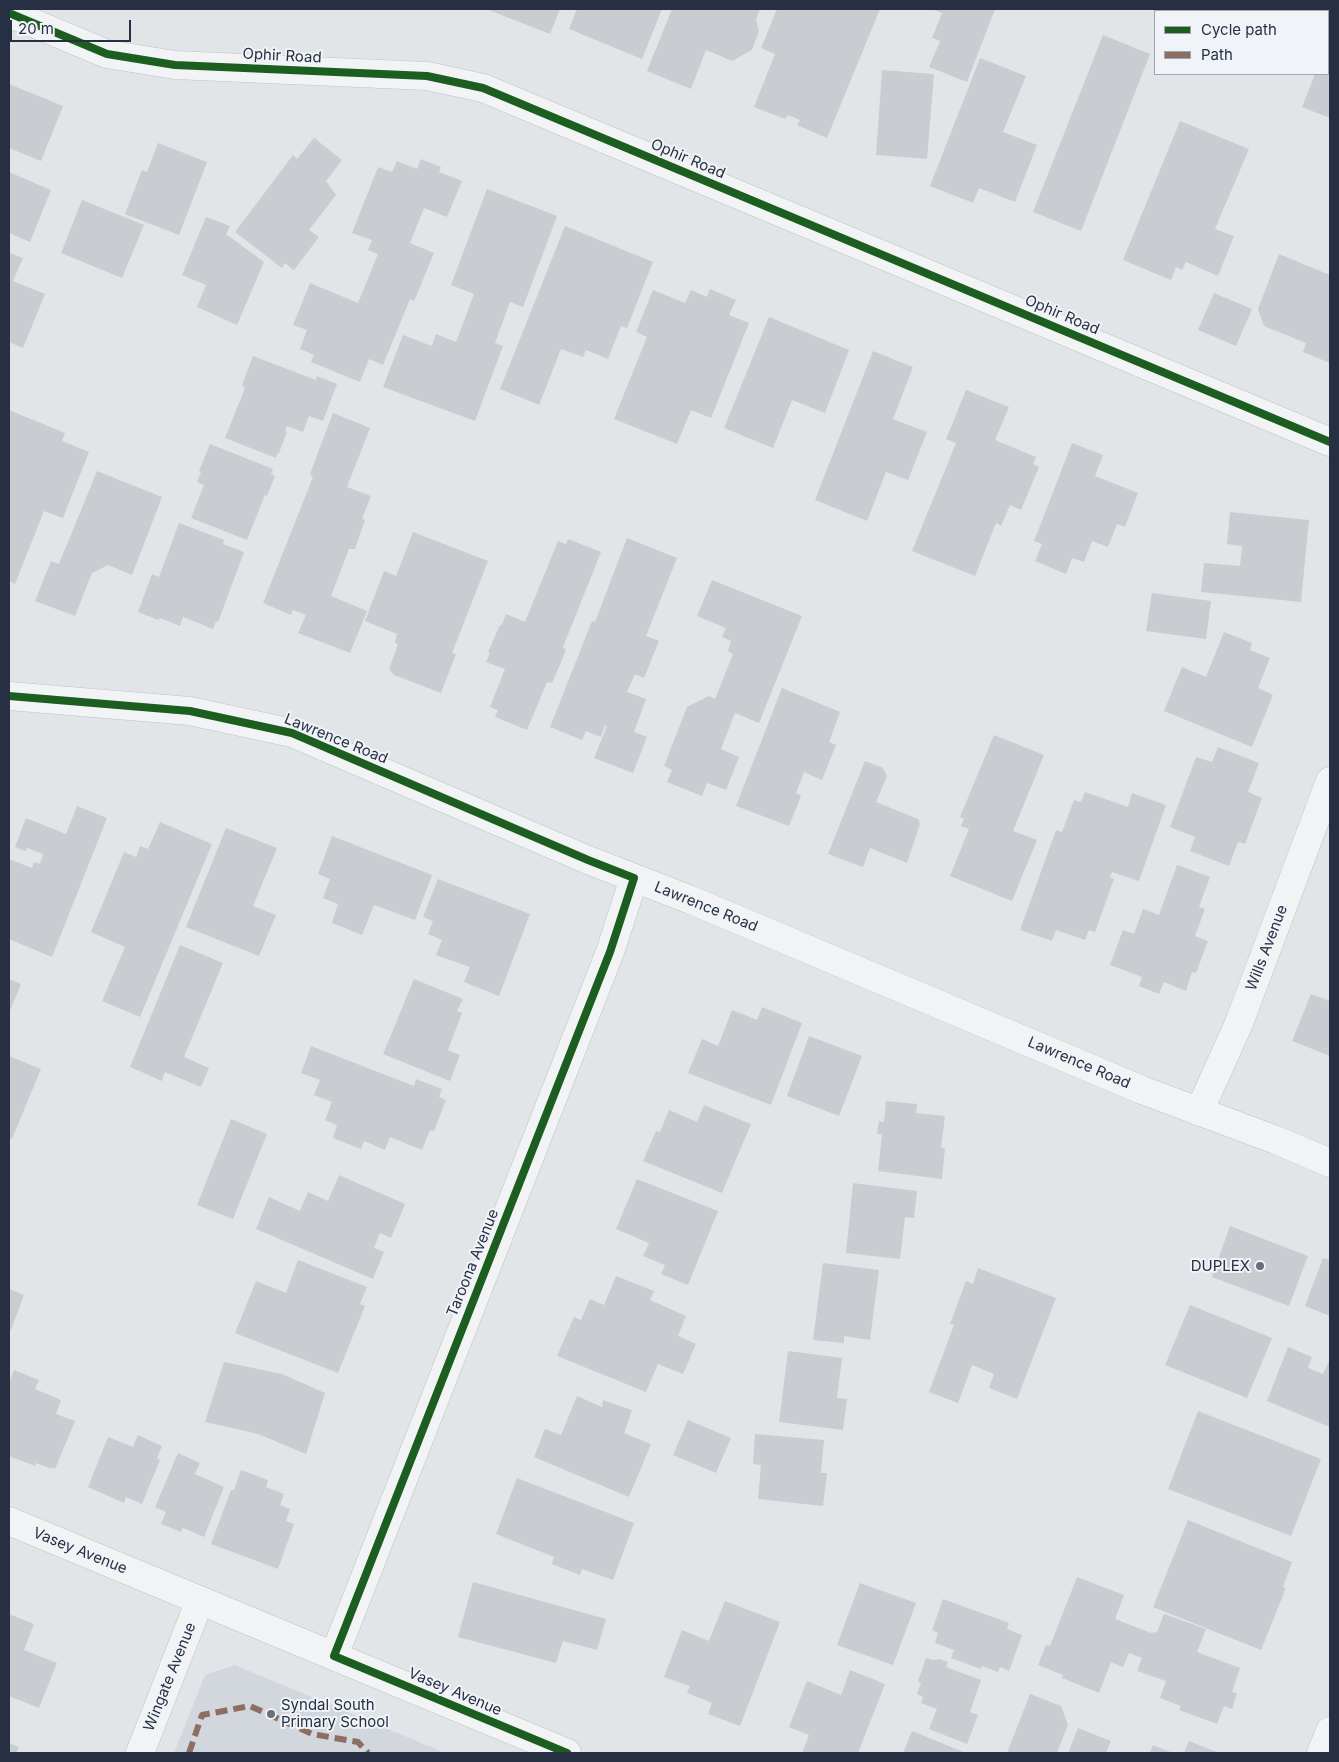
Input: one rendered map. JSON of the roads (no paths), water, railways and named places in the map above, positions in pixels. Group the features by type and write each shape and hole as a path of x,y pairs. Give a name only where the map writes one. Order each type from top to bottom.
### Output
{"street":[{"name":"Ophir Road","path":"9,13 107,54 165,63 427,76 483,88 1330,442"},
{"name":"Lawrence Road","path":"9,696 190,711 292,733 588,860 691,900 1142,1090 1276,1140 1330,1163"},
{"name":"Wills Avenue","path":"1199,1112 1239,1023 1330,781"},
{"name":"Taroona Avenue","path":"334,1656 610,952 634,878"},
{"name":"Vasey Avenue","path":"9,1521 567,1753"},
{"name":"Wingate Avenue","path":"140,1753 200,1600"},
{"path":"1322,1753 1330,1732"}],"place":[{"name":"DUPLEX","path":"1260,1266"},
{"name":"Syndal South Primary School","path":"271,1714"}]}
